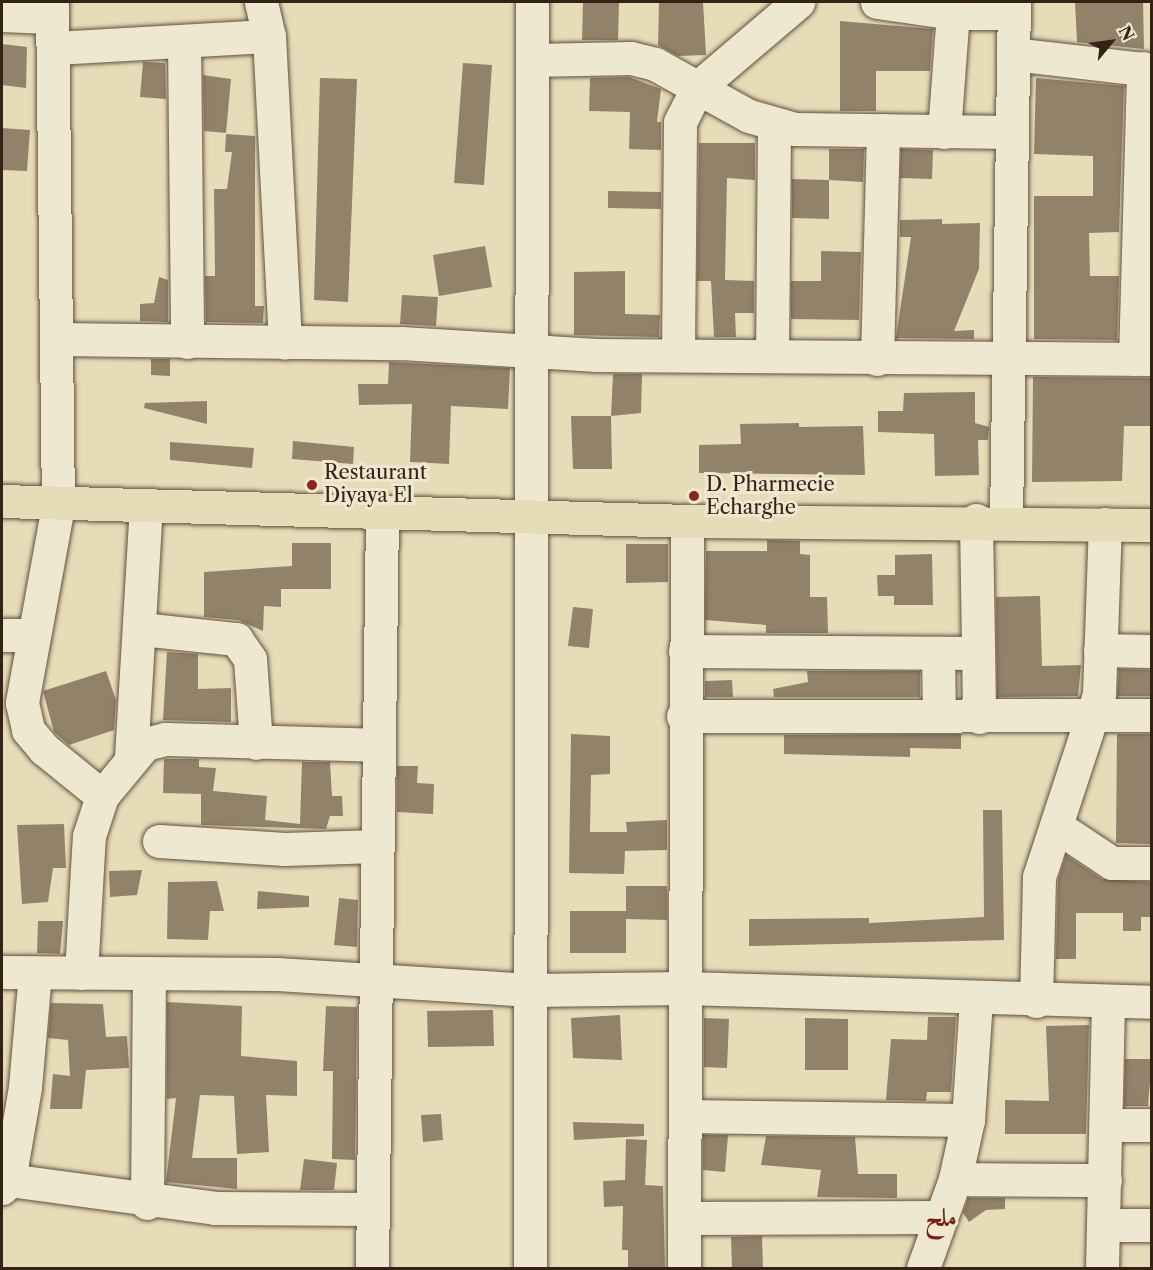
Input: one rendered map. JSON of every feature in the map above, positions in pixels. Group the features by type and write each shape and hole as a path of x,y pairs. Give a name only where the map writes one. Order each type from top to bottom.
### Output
{"main road":[{"path":"2,501 58,506 687,521 991,520 1152,525"}],"street":[{"path":"261,2 269,36 285,343"},
{"path":"530,1269 532,2"},
{"path":"678,355 677,143 697,88 798,2"},
{"path":"877,2 952,13 1014,7 1007,356 978,653 979,717"},
{"path":"944,132 952,13"},
{"path":"2,15 184,41 269,36"},
{"path":"52,22 58,506 16,635 22,703 15,730 102,796"},
{"path":"184,41 187,342"},
{"path":"56,339 877,359 1007,356 1143,359 1147,69 1013,54"},
{"path":"532,60 631,58 656,64 697,88 774,124 883,130 1011,132"},
{"path":"772,356 774,124"},
{"path":"877,359 883,130"},
{"path":"131,757 141,629 146,508"},
{"path":"372,1269 376,745 382,514"},
{"path":"684,1269 685,988 682,716 687,521"},
{"path":"1036,1001 1035,904 1056,826 1092,716 1100,650 1105,524"},
{"path":"141,629 236,639 250,659 256,743"},
{"path":"1100,650 1152,651"},
{"path":"685,651 978,653"},
{"path":"938,653 939,716"},
{"path":"682,716 1152,715"},
{"path":"81,973 89,836 102,796 131,757 145,744 165,739 376,745"},
{"path":"1056,826 1112,863 1152,863"},
{"path":"159,841 285,849 376,846"},
{"path":"2,972 277,974 375,984 530,990 685,988 1036,1001 1152,1002"},
{"path":"34,972 25,1087 5,1184 147,1203 372,1209"},
{"path":"147,1203 149,973"},
{"path":"922,1269 955,1179 968,1120 976,998"},
{"path":"1102,1269 1108,1002"},
{"path":"685,1116 968,1120"},
{"path":"1106,1125 1152,1125"},
{"path":"955,1179 1105,1180"},
{"path":"684,1218 940,1217"},
{"path":"1104,1225 1152,1225"}],"building":[{"path":"583,2 619,2 618,40 582,40"},
{"path":"659,2 703,2 706,55 678,56 658,45"},
{"path":"1075,2 1143,2 1144,49 1077,42"},
{"path":"840,21 933,29 930,71 876,71 876,111 840,111"},
{"path":"2,44 27,47 26,88 2,85"},
{"path":"143,62 165,63 166,99 140,97"},
{"path":"463,63 492,65 484,185 454,183"},
{"path":"203,75 231,79 226,133 204,131"},
{"path":"629,77 661,89 657,122 661,122 661,150 629,149 630,112 589,111 590,78"},
{"path":"320,78 357,79 348,302 314,300"},
{"path":"1036,78 1124,86 1119,232 1089,233 1090,276 1119,276 1117,340 1034,339 1034,196 1093,196 1093,156 1034,154"},
{"path":"2,128 30,130 27,171 2,170"},
{"path":"226,134 255,136 255,306 264,306 263,323 206,322 205,276 215,276 214,189 227,189 232,152 225,152"},
{"path":"699,143 755,143 755,180 727,178 725,280 754,281 754,313 735,313 736,337 714,337 711,281 697,281"},
{"path":"829,149 864,149 863,182 829,180"},
{"path":"901,149 933,150 932,179 900,178"},
{"path":"792,179 829,180 829,219 792,218"},
{"path":"608,191 661,192 661,209 608,208"},
{"path":"942,219 942,224 980,223 979,269 954,331 974,330 974,339 896,338 911,237 900,237 900,220"},
{"path":"485,246 492,287 439,296 433,255"},
{"path":"821,251 861,252 859,320 791,319 791,281 821,281"},
{"path":"625,271 625,314 660,315 659,337 574,335 574,272"},
{"path":"159,277 168,280 168,322 140,321 140,304 154,303"},
{"path":"402,295 438,297 436,326 400,324"},
{"path":"151,359 170,359 170,376 151,375"},
{"path":"389,362 510,368 508,409 451,406 449,464 410,462 412,404 359,405 358,384 388,384"},
{"path":"613,374 642,374 641,413 611,416"},
{"path":"1033,377 1152,378 1152,426 1124,426 1122,481 1032,482"},
{"path":"975,392 975,423 989,427 988,440 978,440 979,475 935,476 934,434 878,432 878,411 903,411 904,393"},
{"path":"207,401 207,424 144,408 145,403"},
{"path":"571,416 611,416 612,469 573,469"},
{"path":"799,423 799,427 863,426 865,475 699,473 699,445 741,444 740,424"},
{"path":"293,441 354,447 353,464 292,459"},
{"path":"170,442 254,448 252,468 170,460"},
{"path":"767,540 800,541 800,554 810,555 810,597 827,597 828,633 766,633 766,625 705,620 706,551 767,551"},
{"path":"292,543 331,543 331,589 281,589 281,607 264,606 263,631 238,620 204,617 204,572 292,566"},
{"path":"626,544 668,544 668,582 626,583"},
{"path":"932,554 933,605 894,605 894,596 878,596 877,575 895,575 895,555"},
{"path":"1040,596 1042,666 1081,665 1078,696 997,697 996,597"},
{"path":"573,607 593,609 589,648 568,646"},
{"path":"167,652 198,654 198,689 231,688 231,722 163,720"},
{"path":"1119,669 1152,670 1152,696 1117,696"},
{"path":"106,671 116,700 114,730 69,745 54,732 43,691"},
{"path":"807,671 920,671 920,697 774,697 773,689 808,682"},
{"path":"732,680 733,697 705,697 705,681"},
{"path":"571,734 610,736 610,774 591,775 590,832 627,832 626,822 667,820 667,850 625,851 624,874 569,873"},
{"path":"961,734 961,749 910,748 910,757 784,754 784,735"},
{"path":"1117,734 1150,734 1152,844 1116,843"},
{"path":"164,759 199,759 199,767 216,768 213,791 267,796 265,820 300,824 302,762 330,762 332,796 342,796 343,816 330,816 326,829 201,825 201,794 163,793"},
{"path":"397,766 418,766 417,783 434,784 433,814 397,812"},
{"path":"983,810 1002,810 1004,940 749,946 749,919 869,918 869,923 984,917"},
{"path":"64,824 66,868 53,868 48,902 22,904 17,825"},
{"path":"1066,855 1102,879 1152,882 1152,917 1141,917 1141,931 1123,931 1123,913 1076,913 1076,959 1056,959 1058,880"},
{"path":"142,870 137,895 110,897 109,871"},
{"path":"217,881 224,911 210,911 208,940 167,939 168,882"},
{"path":"626,886 667,886 667,920 626,919 626,953 570,953 570,911 626,911"},
{"path":"258,891 309,896 309,907 257,909"},
{"path":"339,898 358,900 357,947 334,945"},
{"path":"38,921 63,921 60,954 37,953"},
{"path":"167,1002 242,1006 241,1056 297,1061 297,1096 266,1095 269,1152 237,1154 234,1096 200,1095 192,1158 237,1158 237,1189 166,1182 176,1098 167,1099"},
{"path":"51,1003 103,1004 106,1037 127,1036 129,1068 86,1070 82,1109 50,1109 53,1074 70,1076 68,1040 48,1038"},
{"path":"326,1006 357,1007 355,1160 332,1159 333,1071 323,1071"},
{"path":"493,1010 494,1046 428,1047 427,1011"},
{"path":"620,1015 622,1060 573,1058 571,1018"},
{"path":"928,1017 956,1017 951,1092 927,1092 926,1101 886,1100 891,1039 927,1040"},
{"path":"704,1018 729,1019 727,1068 704,1067"},
{"path":"805,1018 848,1019 848,1070 805,1070"},
{"path":"1089,1025 1086,1134 1005,1134 1005,1100 1049,1101 1046,1026"},
{"path":"1125,1059 1152,1059 1148,1106 1124,1106"},
{"path":"441,1114 443,1140 423,1142 421,1115"},
{"path":"573,1122 644,1124 644,1136 574,1140"},
{"path":"703,1135 728,1135 725,1172 703,1170"},
{"path":"766,1136 855,1137 858,1174 897,1174 897,1198 817,1197 821,1170 761,1165"},
{"path":"626,1139 647,1140 645,1185 663,1186 665,1269 628,1269 628,1250 622,1250 623,1206 604,1207 603,1181 625,1180"},
{"path":"304,1159 337,1163 334,1190 300,1190"},
{"path":"968,1198 1005,1198 1005,1209 986,1210 969,1222 963,1213"},
{"path":"762,1236 763,1269 732,1269 731,1237"}],"place":[{"name":"Restaurant Diyaya El","path":"312,485"},
{"name":"D. Pharmecie Echarghe","path":"694,496"}],"district":[{"name":"ملح","path":"941,1218"}]}
